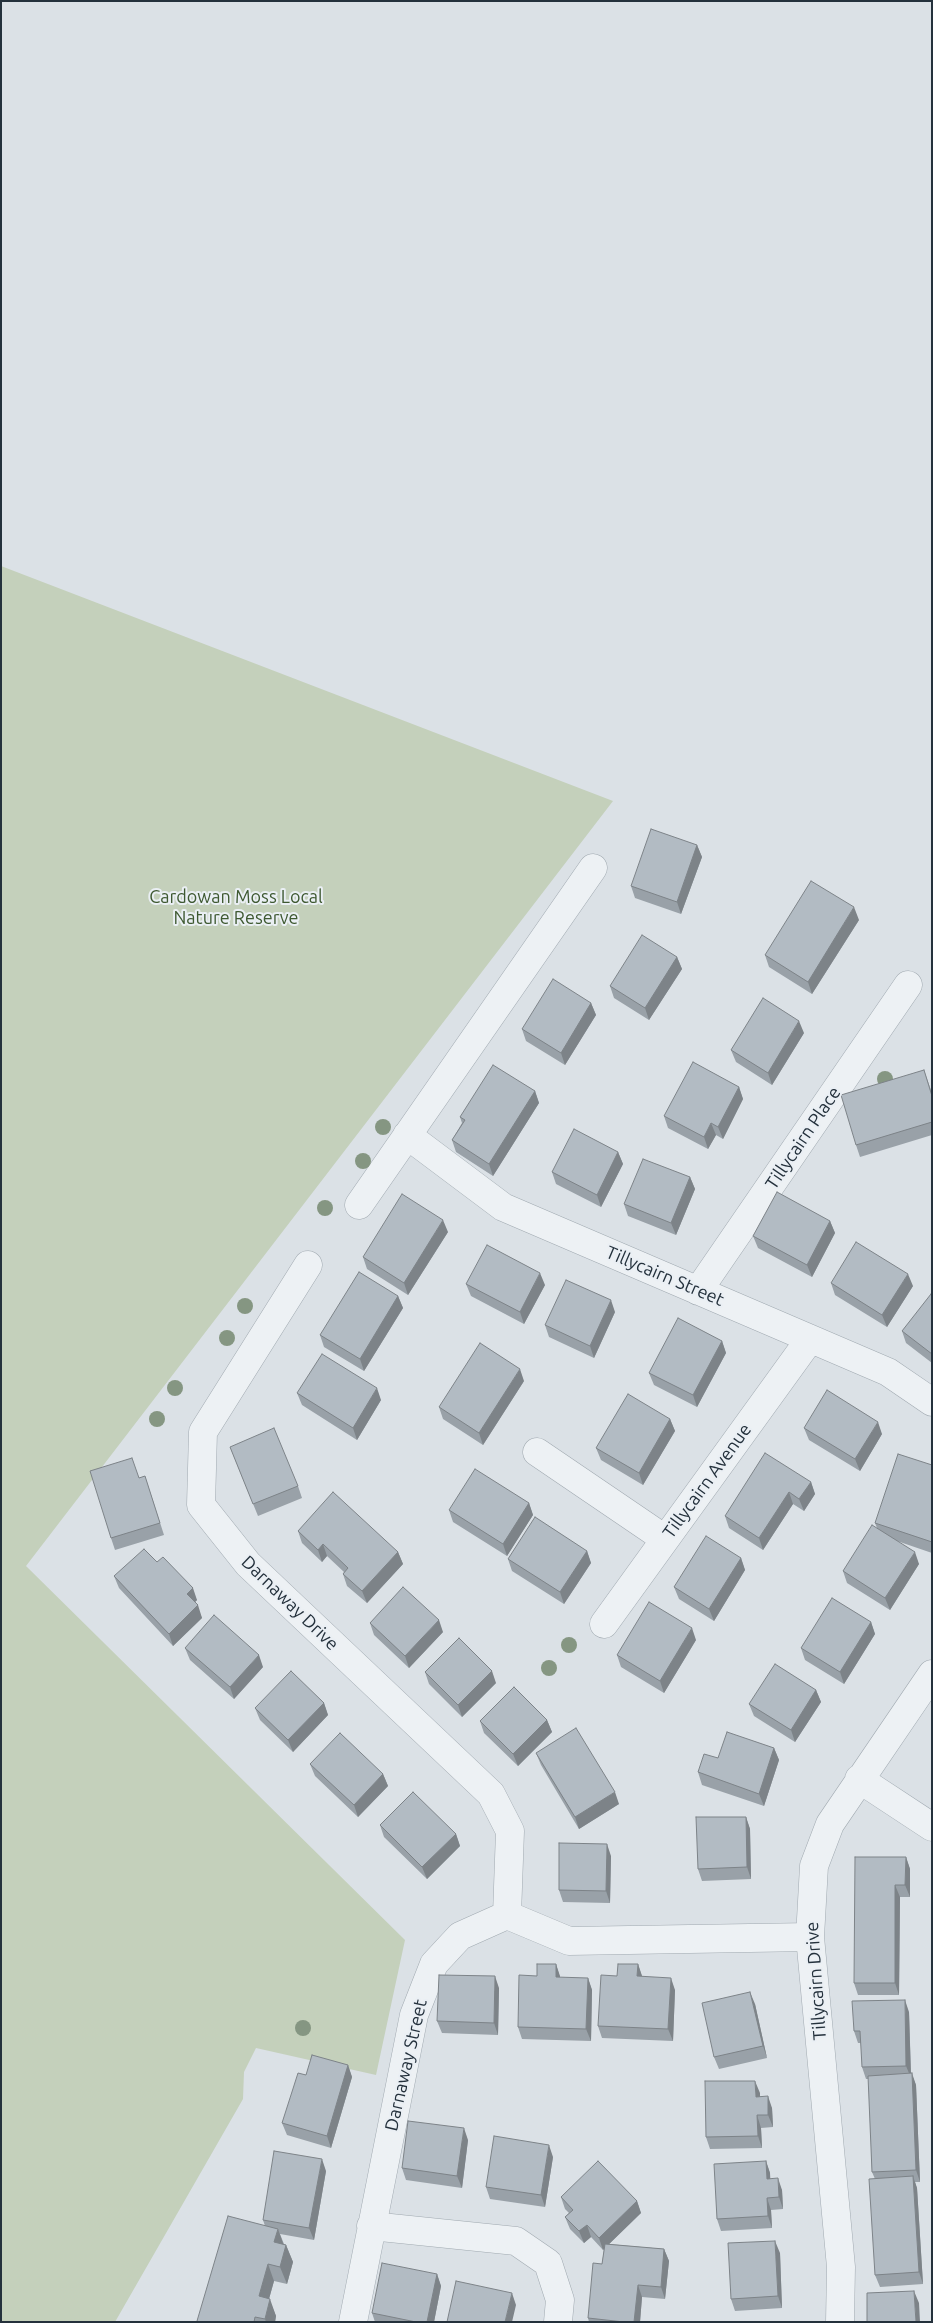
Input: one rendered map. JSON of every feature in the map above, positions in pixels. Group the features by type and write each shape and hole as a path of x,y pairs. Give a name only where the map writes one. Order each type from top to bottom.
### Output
{"street":[{"path":"358,1205 593,868"},
{"name":"Tillycairn Place","path":"698,1291 908,985"},
{"name":"Tillycairn Street","path":"407,1135 503,1207 888,1372 932,1402"},
{"name":"Darnaway Drive","path":"308,1265 203,1432 201,1505 248,1564 491,1794 510,1831 507,1915"},
{"name":"Tillycairn Avenue","path":"604,1624 810,1339"},
{"path":"536,1452 665,1540"},
{"name":"Tillycairn Drive","path":"840,2322 841,2267 810,1937 814,1866 830,1824 932,1674"},
{"path":"860,1779 932,1827"},
{"path":"507,1915 568,1941 810,1937"},
{"name":"Darnaway Street","path":"353,2322 414,2015 434,1964 460,1936 507,1915"},
{"path":"371,2226 516,2241 548,2262 560,2300 558,2322"}],"green space":[{"name":"Cardowan Moss Local Nature Reserve","path":"1,566 613,801 26,1566 405,1940 376,2075 256,2048 244,2072 243,2099 115,2322 1,2322"}],"building":[{"path":"651,829 697,845 677,902 631,886"},
{"path":"811,881 854,907 808,982 765,955"},
{"path":"642,935 677,957 645,1008 610,986"},
{"path":"553,979 591,1003 561,1053 522,1029"},
{"path":"763,998 799,1021 768,1073 731,1050"},
{"path":"693,1062 739,1087 718,1127 711,1123 704,1137 664,1116"},
{"path":"493,1065 535,1091 489,1164 452,1140 465,1120 460,1117"},
{"path":"924,1070 932,1096 932,1122 856,1145 841,1095"},
{"path":"574,1129 618,1152 597,1195 552,1172"},
{"path":"643,1159 690,1177 671,1223 624,1204"},
{"path":"777,1192 830,1221 807,1265 753,1236"},
{"path":"402,1194 443,1220 404,1283 363,1257"},
{"path":"856,1242 908,1274 882,1315 831,1283"},
{"path":"487,1245 540,1273 520,1312 466,1284"},
{"path":"359,1272 398,1296 360,1359 320,1335"},
{"path":"566,1280 611,1300 590,1346 545,1325"},
{"path":"932,1295 932,1354 902,1331"},
{"path":"678,1318 722,1341 693,1395 649,1373"},
{"path":"480,1343 520,1369 479,1433 439,1407"},
{"path":"322,1354 377,1388 353,1428 297,1393"},
{"path":"827,1390 878,1422 855,1459 804,1428"},
{"path":"628,1394 670,1419 639,1473 596,1448"},
{"path":"274,1428 298,1486 253,1504 230,1447"},
{"path":"765,1453 811,1482 799,1499 789,1492 759,1538 725,1516"},
{"path":"898,1454 932,1465 932,1542 875,1523"},
{"path":"132,1458 139,1478 145,1476 160,1523 111,1538 90,1471"},
{"path":"475,1469 529,1503 503,1544 449,1510"},
{"path":"333,1492 398,1552 362,1591 343,1574 348,1568 323,1544 318,1550 298,1531"},
{"path":"535,1517 587,1551 560,1592 508,1559"},
{"path":"872,1525 915,1552 885,1598 843,1571"},
{"path":"706,1536 741,1558 709,1609 674,1587"},
{"path":"144,1549 157,1562 163,1557 193,1588 187,1594 198,1605 169,1634 114,1576"},
{"path":"403,1587 439,1620 405,1656 370,1623"},
{"path":"832,1598 871,1622 840,1672 801,1648"},
{"path":"649,1602 692,1628 660,1681 617,1655"},
{"path":"214,1615 259,1655 230,1687 185,1648"},
{"path":"459,1638 492,1671 458,1705 425,1672"},
{"path":"775,1664 816,1690 791,1730 749,1704"},
{"path":"291,1671 324,1703 288,1740 255,1708"},
{"path":"514,1687 547,1720 513,1754 480,1721"},
{"path":"576,1728 615,1792 575,1817 536,1753"},
{"path":"727,1732 774,1748 759,1794 698,1772 704,1754 718,1758"},
{"path":"340,1733 383,1774 354,1805 310,1764"},
{"path":"413,1792 456,1834 422,1867 380,1825"},
{"path":"696,1817 746,1817 747,1867 698,1869"},
{"path":"559,1843 607,1844 606,1891 559,1890"},
{"path":"855,1857 906,1857 905,1885 895,1885 895,1983 854,1983"},
{"path":"537,1964 556,1964 556,1977 588,1978 586,2029 518,2027 519,1975 537,1976"},
{"path":"618,1964 638,1964 637,1976 671,1978 668,2029 598,2026 601,1975 617,1976"},
{"path":"439,1975 495,1976 494,2023 437,2021"},
{"path":"750,1992 763,2046 714,2057 702,2003"},
{"path":"905,2000 906,2066 862,2067 860,2031 854,2031 852,2001"},
{"path":"312,2055 348,2065 327,2136 282,2123 298,2073 306,2075"},
{"path":"912,2073 916,2170 872,2172 868,2076"},
{"path":"705,2081 755,2081 756,2097 768,2096 768,2115 757,2115 758,2136 706,2137"},
{"path":"408,2121 464,2128 457,2176 402,2168"},
{"path":"494,2136 549,2145 541,2195 486,2187"},
{"path":"274,2151 322,2159 309,2228 263,2220"},
{"path":"598,2161 637,2201 599,2238 587,2225 579,2231 565,2217 573,2210 561,2197"},
{"path":"766,2161 767,2179 778,2178 779,2197 767,2198 768,2216 717,2219 714,2164"},
{"path":"913,2176 919,2272 875,2275 869,2179"},
{"path":"228,2216 278,2229 274,2242 286,2245 280,2267 268,2264 259,2296 270,2299 265,2319 255,2317 254,2322 199,2322 197,2321"},
{"path":"775,2241 778,2296 731,2299 728,2243"},
{"path":"605,2244 664,2249 661,2287 638,2285 634,2322 588,2318 593,2263 602,2264"},
{"path":"382,2263 437,2274 427,2322 416,2322 372,2313"},
{"path":"456,2281 512,2293 505,2322 447,2322"},
{"path":"914,2291 916,2322 867,2322 867,2293"}]}
